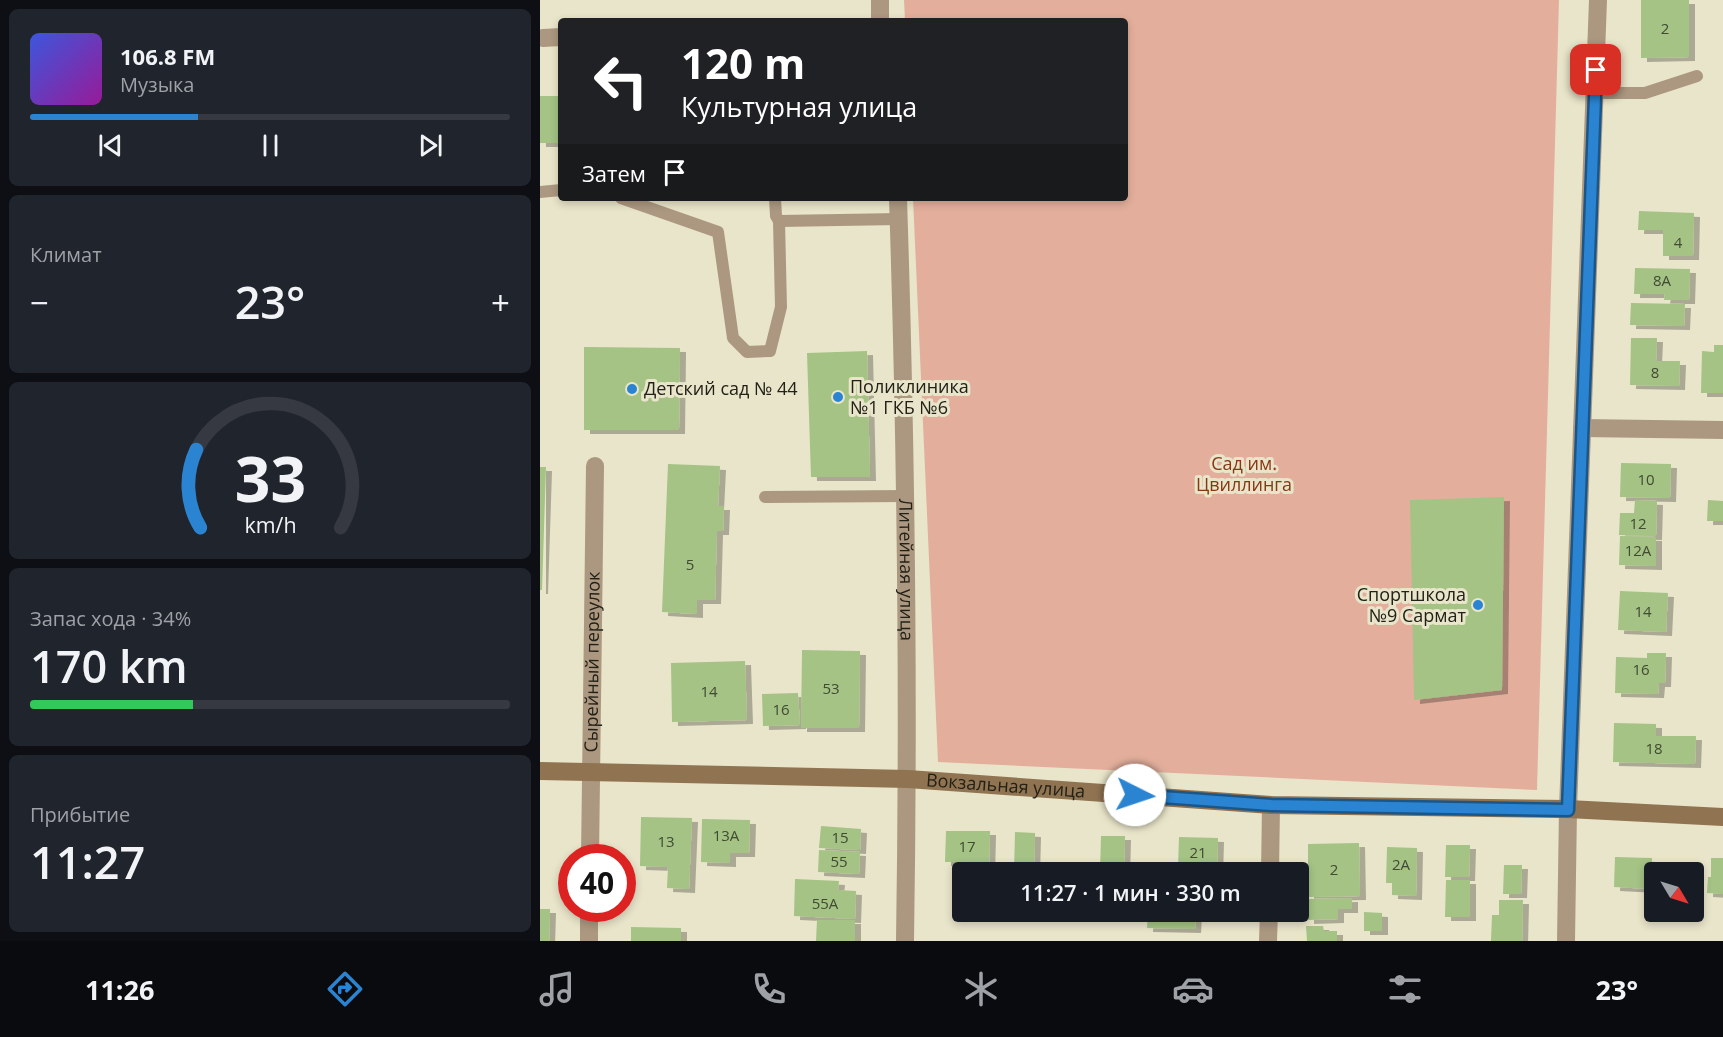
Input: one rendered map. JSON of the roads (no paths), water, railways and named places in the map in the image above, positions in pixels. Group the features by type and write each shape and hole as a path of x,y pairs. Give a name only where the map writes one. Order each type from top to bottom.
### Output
{"street":[{"path":"876,18 880,0"},
{"path":"1566,941 1568,810 1598,0"},
{"name":"Литейная улица","path":"898,201 906,496 908,779 905,941"},
{"path":"1582,428 1723,430"},
{"name":"Сырейный переулок","path":"590,844 596,466"},
{"name":"Вокзальная улица","path":"540,771 908,779 1271,805 1568,810 1723,818"},
{"path":"1270,862 1271,805"},
{"path":"589,922 589,941"},
{"path":"1268,941 1269,922"}],"lane":[{"path":"1595,93 1645,93 1697,76"},
{"path":"540,192 558,190"},
{"path":"630,201 718,232 733,338 747,352 770,351 781,307 779,221 776,216 775,201"},
{"path":"779,221 899,219"},
{"path":"765,497 906,496"}],"place":[{"name":"Детский сад № 44","path":"632,389"},
{"name":"Поликлиника №1 ГКБ №6","path":"838,397"},
{"name":"Спортшкола №9 Сармат","path":"1478,605"}],"park label":[{"name":"Сад им. Цвиллинга","path":"1244,474"}]}
